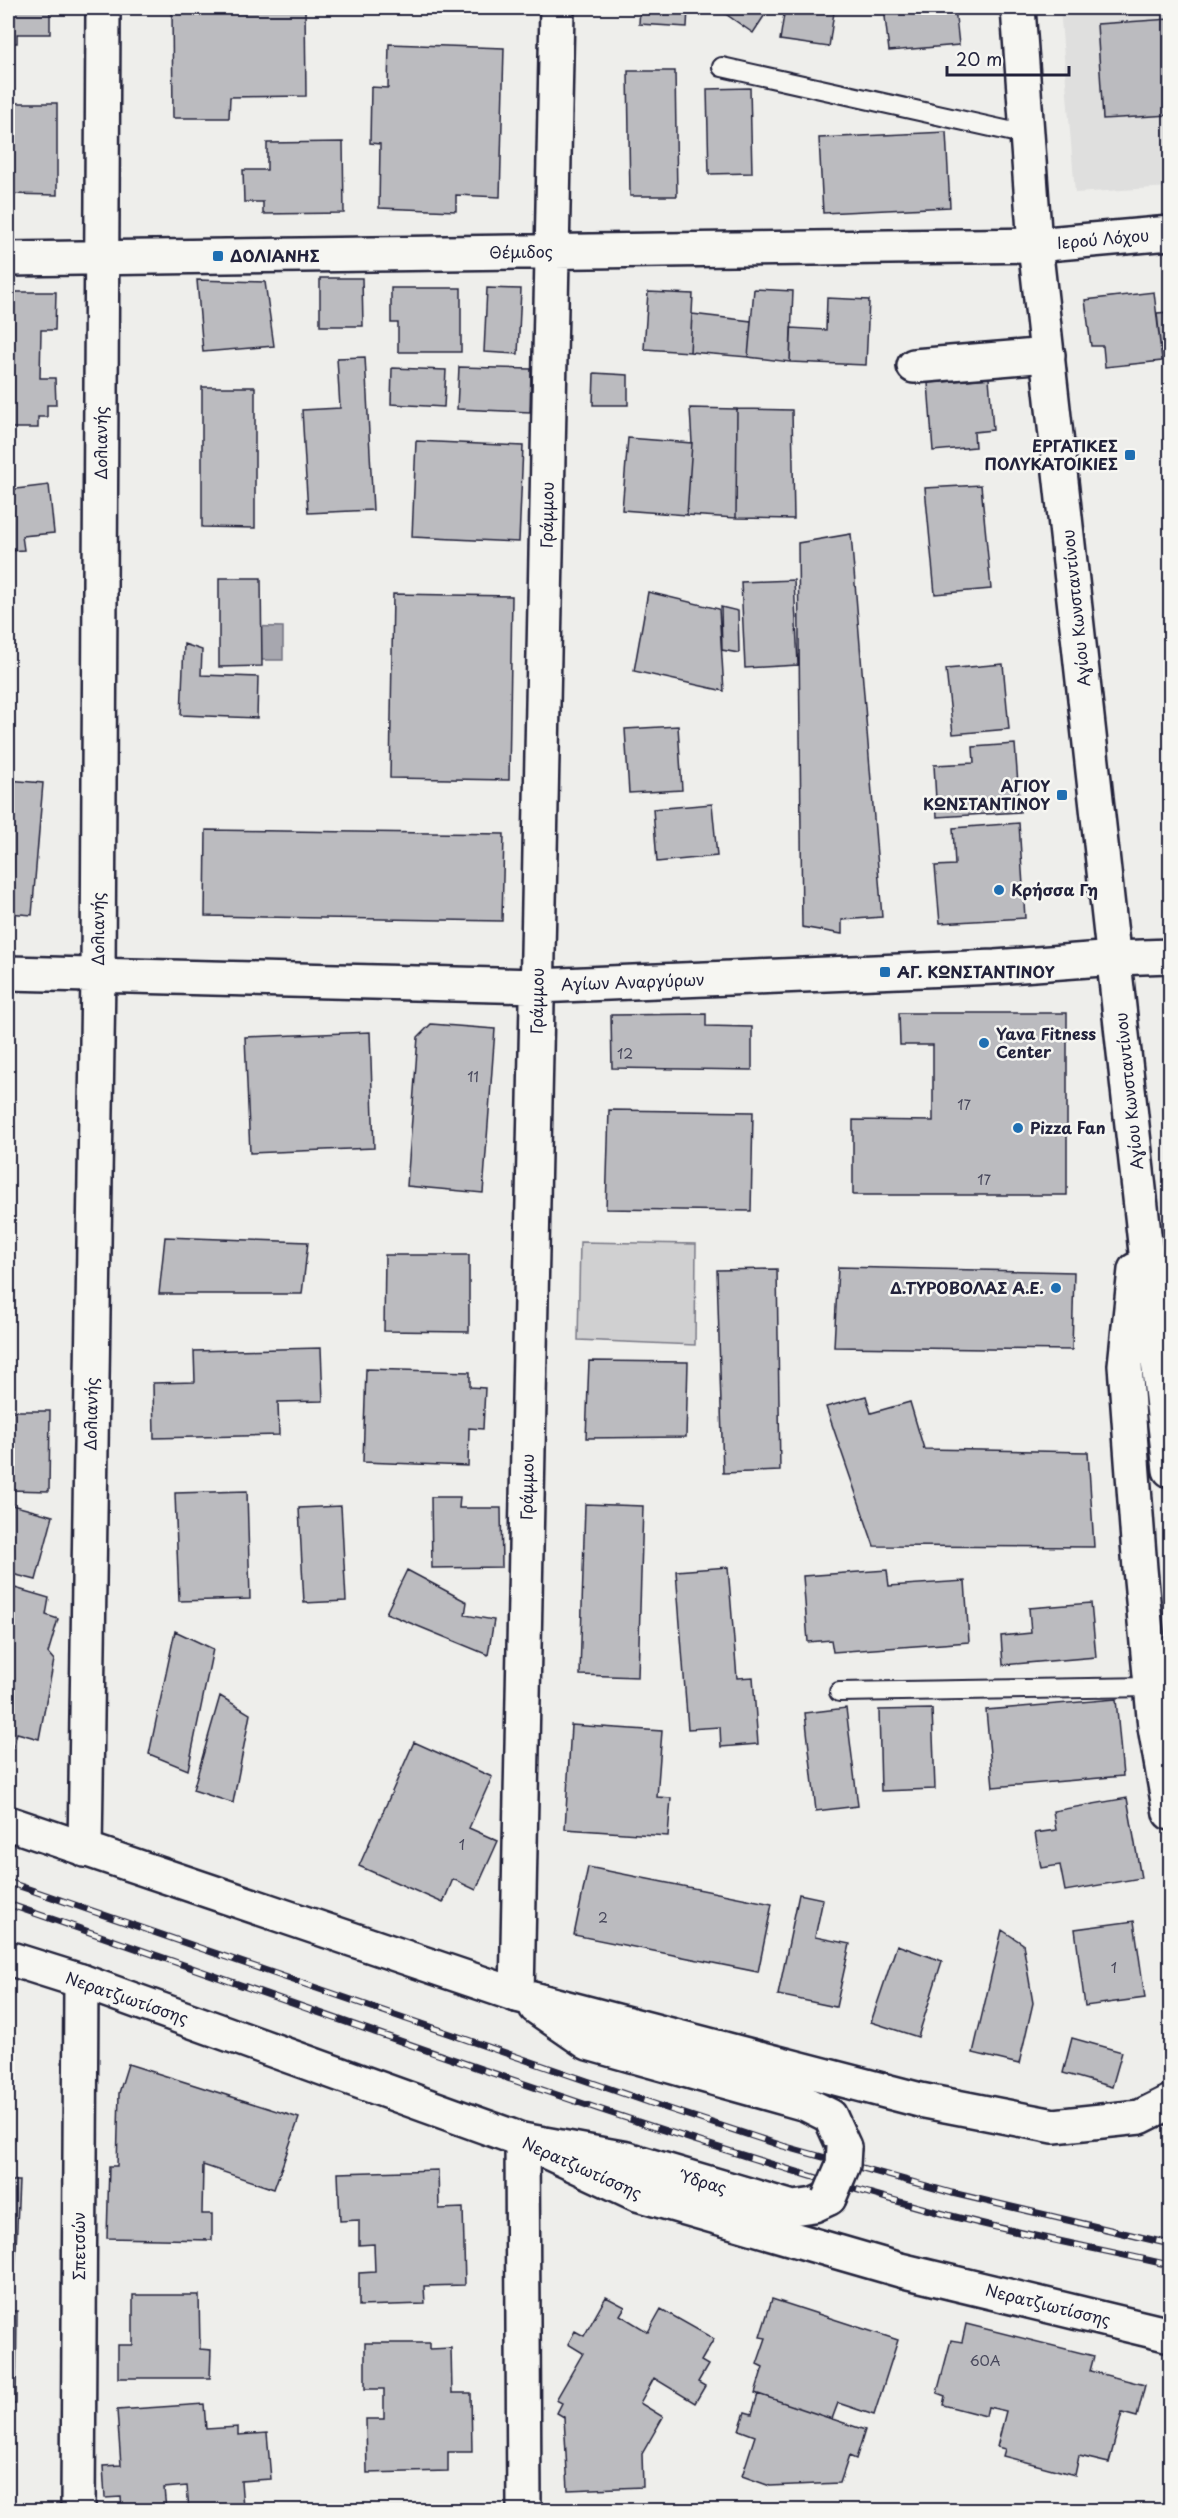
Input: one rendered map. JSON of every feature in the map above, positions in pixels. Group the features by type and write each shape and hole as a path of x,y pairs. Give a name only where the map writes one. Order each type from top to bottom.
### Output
{"street":[{"name":"Δολιανής","path":"85,1850 98,975 103,8"},
{"name":"Γράμμου","path":"517,1995 557,8"},
{"name":"Αγίου Κωνσταντίνου","path":"1018,8 1035,245 1170,1470"},
{"name":"Ιερού Λόχου","path":"1035,245 1170,233"},
{"name":"Θέμιδος","path":"8,259 1035,245"},
{"path":"914,366 1048,355"},
{"name":"Αγίων Αναργύρων","path":"8,972 537,986 995,967 1170,956"},
{"name":"Αγίου Κωνσταντίνου","path":"1142,1209 1170,1284"},
{"name":"Αγίου Κωνσταντίνου","path":"1142,1209 1125,1365 1140,1569 1155,1727 1170,1813"},
{"path":"8,1823 517,1995 920,2100 1054,2126 1140,2117 1170,2102"},
{"name":"Νερατζιωτίσσης","path":"8,1958 81,1981 522,2140 637,2194 900,2270 1170,2335"},
{"name":"Σπετσών","path":"78,2511 81,1981"},
{"name":"Ύδρας","path":"517,1995 588,2043 806,2104 830,2116 844,2146 843,2165 829,2198 814,2205 793,2208 627,2159 522,2140"},
{"path":"522,2140 524,2511"}],"lane":[{"path":"722,67 1027,135"},
{"path":"839,1692 1151,1687"}],"shaded area":[{"path":"1060,8 1170,8 1170,187 1075,193"},
{"path":"238,626 283,627 283,660 237,660"},
{"path":"580,1242 696,1244 695,1345 578,1340"}],"building":[{"path":"8,8 50,8 50,34 17,34 17,43 8,43"},
{"path":"172,8 305,8 306,96 230,97 229,118 173,118"},
{"path":"640,8 688,8 687,27 639,24"},
{"path":"717,8 764,8 768,10 753,33"},
{"path":"785,8 834,12 829,47 780,40"},
{"path":"884,8 955,8 959,45 889,51"},
{"path":"1170,19 1170,115 1103,119 1097,24"},
{"path":"389,44 504,48 500,197 456,195 456,211 379,208 380,144 370,143 371,87 388,88"},
{"path":"628,71 675,71 677,196 630,196"},
{"path":"750,88 752,173 709,174 707,89"},
{"path":"8,91 14,91 14,103 57,103 57,195 8,194"},
{"path":"946,132 950,207 823,213 819,138"},
{"path":"343,142 344,213 263,214 263,202 244,202 243,170 267,170 267,143"},
{"path":"320,278 362,278 363,326 320,326"},
{"path":"197,280 265,282 274,346 203,352"},
{"path":"391,288 461,288 461,352 398,352 398,323 391,323"},
{"path":"487,288 521,289 518,354 484,352"},
{"path":"754,289 793,291 790,362 748,357"},
{"path":"8,292 56,292 55,330 41,330 40,378 55,378 56,405 47,405 47,417 38,417 38,428 8,428"},
{"path":"648,292 693,294 690,352 644,349"},
{"path":"1154,292 1162,361 1105,367 1103,346 1091,346 1085,300"},
{"path":"827,298 869,300 866,365 790,362 791,328 826,330"},
{"path":"1170,312 1170,360 1162,361 1157,313"},
{"path":"692,314 751,321 748,357 690,352"},
{"path":"365,357 373,510 308,513 302,410 340,408 337,358"},
{"path":"459,367 531,369 530,412 457,409"},
{"path":"392,368 446,370 444,407 391,404"},
{"path":"594,373 628,375 628,405 593,405"},
{"path":"989,378 993,430 974,432 975,447 933,451 928,383"},
{"path":"202,387 255,387 255,528 202,527"},
{"path":"690,408 737,409 736,518 687,515 692,443"},
{"path":"737,409 792,410 794,519 736,518"},
{"path":"628,438 692,443 687,515 622,510"},
{"path":"416,441 523,446 519,542 412,537"},
{"path":"49,485 54,533 22,536 24,550 8,551 8,490"},
{"path":"981,485 991,589 935,594 925,488"},
{"path":"851,534 882,917 842,920 842,934 802,927 798,543"},
{"path":"219,578 261,578 262,666 219,667"},
{"path":"794,580 798,665 745,668 741,582"},
{"path":"648,592 719,609 724,691 634,671"},
{"path":"393,594 512,596 509,780 390,778"},
{"path":"721,607 738,611 739,653 722,650"},
{"path":"184,644 202,650 201,675 258,677 257,718 181,715"},
{"path":"1003,664 1009,729 953,734 946,669"},
{"path":"678,726 682,790 629,793 625,729"},
{"path":"1015,744 1020,812 937,817 934,765 974,763 973,747"},
{"path":"8,780 43,783 32,915 8,913"},
{"path":"712,804 717,856 657,862 653,809"},
{"path":"1019,823 1025,918 940,923 935,866 955,865 953,828"},
{"path":"206,830 504,834 502,921 205,916"},
{"path":"899,1013 1067,1013 1067,1195 853,1195 853,1120 933,1121 933,1045 900,1045"},
{"path":"706,1014 706,1026 752,1027 752,1070 612,1068 611,1015"},
{"path":"431,1024 495,1029 483,1193 407,1186 418,1037"},
{"path":"370,1032 374,1148 250,1153 245,1037"},
{"path":"609,1110 753,1112 751,1211 606,1209"},
{"path":"165,1237 308,1242 302,1294 159,1294"},
{"path":"385,1255 469,1255 469,1332 384,1331"},
{"path":"838,1267 1074,1272 1072,1350 834,1347"},
{"path":"777,1269 780,1471 723,1473 717,1270"},
{"path":"321,1348 323,1401 278,1402 279,1435 154,1438 153,1383 195,1382 194,1351"},
{"path":"589,1361 688,1362 686,1437 586,1438"},
{"path":"366,1369 470,1372 470,1387 485,1388 483,1429 469,1428 468,1466 363,1462"},
{"path":"866,1396 871,1413 910,1402 924,1449 1088,1452 1094,1547 874,1546 826,1407"},
{"path":"8,1411 50,1411 49,1491 8,1490"},
{"path":"247,1491 250,1599 179,1601 175,1493"},
{"path":"431,1497 460,1497 459,1508 501,1508 502,1567 432,1568"},
{"path":"8,1504 53,1516 36,1580 8,1573"},
{"path":"585,1504 643,1506 638,1677 580,1675"},
{"path":"341,1506 346,1601 304,1603 299,1508"},
{"path":"728,1567 737,1678 753,1677 758,1744 721,1747 720,1727 688,1729 676,1571"},
{"path":"407,1570 467,1602 465,1615 494,1620 488,1655 386,1613"},
{"path":"887,1570 889,1586 965,1581 969,1642 833,1652 831,1640 808,1642 803,1576"},
{"path":"15,1588 49,1598 46,1615 58,1619 48,1653 54,1660 39,1739 17,1733 10,1758 8,1757 8,1614"},
{"path":"1091,1603 1096,1657 1003,1665 1001,1636 1031,1633 1029,1608"},
{"path":"175,1631 213,1649 188,1770 149,1754"},
{"path":"220,1696 250,1714 233,1803 193,1790"},
{"path":"1116,1699 1123,1776 993,1787 986,1710"},
{"path":"846,1708 858,1806 816,1811 805,1713"},
{"path":"932,1709 935,1789 881,1791 879,1710"},
{"path":"571,1725 662,1731 657,1797 671,1798 668,1836 565,1829"},
{"path":"414,1742 492,1777 469,1828 498,1841 476,1890 453,1879 443,1903 359,1866"},
{"path":"1127,1798 1141,1878 1065,1891 1060,1865 1041,1868 1035,1833 1056,1830 1053,1811"},
{"path":"588,1867 772,1904 758,1972 574,1935"},
{"path":"799,1894 823,1899 815,1937 850,1944 836,2007 778,1995"},
{"path":"1134,1921 1145,1998 1085,2006 1075,1929"},
{"path":"1002,1930 1023,1944 1033,2003 1019,2064 973,2053"},
{"path":"897,1945 942,1961 918,2037 871,2022"},
{"path":"1072,2038 1122,2052 1112,2087 1063,2073"},
{"path":"128,2064 299,2118 274,2189 203,2165 202,2214 212,2214 212,2240 107,2238 109,2166 117,2166 119,2093"},
{"path":"438,2170 439,2209 463,2208 465,2285 424,2286 425,2304 359,2306 359,2273 375,2272 374,2244 359,2245 359,2220 340,2221 338,2173"},
{"path":"8,2181 19,2181 15,2272 8,2272"},
{"path":"133,2295 199,2295 200,2349 211,2350 210,2378 118,2378 118,2345 133,2345"},
{"path":"606,2297 625,2307 620,2315 648,2332 661,2309 714,2339 701,2361 708,2365 698,2382 705,2386 695,2403 654,2378 640,2403 663,2417 642,2454 643,2487 568,2490 564,2417 557,2413 562,2403 556,2400 583,2353 568,2344 575,2331 584,2336"},
{"path":"772,2299 898,2340 874,2415 838,2403 832,2419 755,2393 763,2367 757,2364 766,2338 760,2337"},
{"path":"8,2311 17,2311 16,2404 8,2404"},
{"path":"966,2324 1094,2356 1090,2371 1145,2385 1137,2417 1122,2413 1109,2463 1079,2456 1075,2475 1003,2456 1005,2449 997,2447 1006,2411 988,2407 986,2416 943,2405 945,2396 937,2393 951,2340 962,2342"},
{"path":"365,2343 430,2343 430,2349 451,2348 452,2393 471,2393 472,2452 448,2452 448,2471 367,2473 366,2419 384,2419 384,2389 365,2389"},
{"path":"758,2394 865,2430 856,2459 849,2456 840,2483 770,2486 742,2476 755,2436 739,2430 745,2412 752,2414"},
{"path":"204,2404 206,2429 238,2427 238,2435 267,2433 271,2479 241,2481 243,2508 189,2510 187,2486 164,2488 166,2510 122,2510 121,2497 105,2498 103,2466 121,2465 117,2410"},
{"path":"8,2446 11,2506 8,2506"}],"railway":[{"path":"8,1882 654,2104 783,2146 952,2193 1170,2244"},
{"path":"8,1904 473,2066 707,2144 944,2214 1170,2265"}],"place":[{"name":"ΔΟΛΙΑΝΗΣ","path":"218,256"},
{"name":"ΕΡΓΑΤΙΚΕΣ ΠΟΛΥΚΑΤΟΙΚΙΕΣ","path":"1130,455"},
{"name":"ΑΓΙΟΥ ΚΩΝΣΤΑΝΤΙΝΟΥ","path":"1062,795"},
{"name":"Κρήσσα Γη","path":"999,890"},
{"name":"ΑΓ. ΚΩΝΣΤΑΝΤΙΝΟΥ","path":"885,972"},
{"name":"Yava Fitness Center","path":"984,1043"},
{"name":"Pizza Fan","path":"1018,1128"},
{"name":"Δ.ΤΥΡΟΒΟΛΑΣ Α.Ε.","path":"1056,1288"}]}
